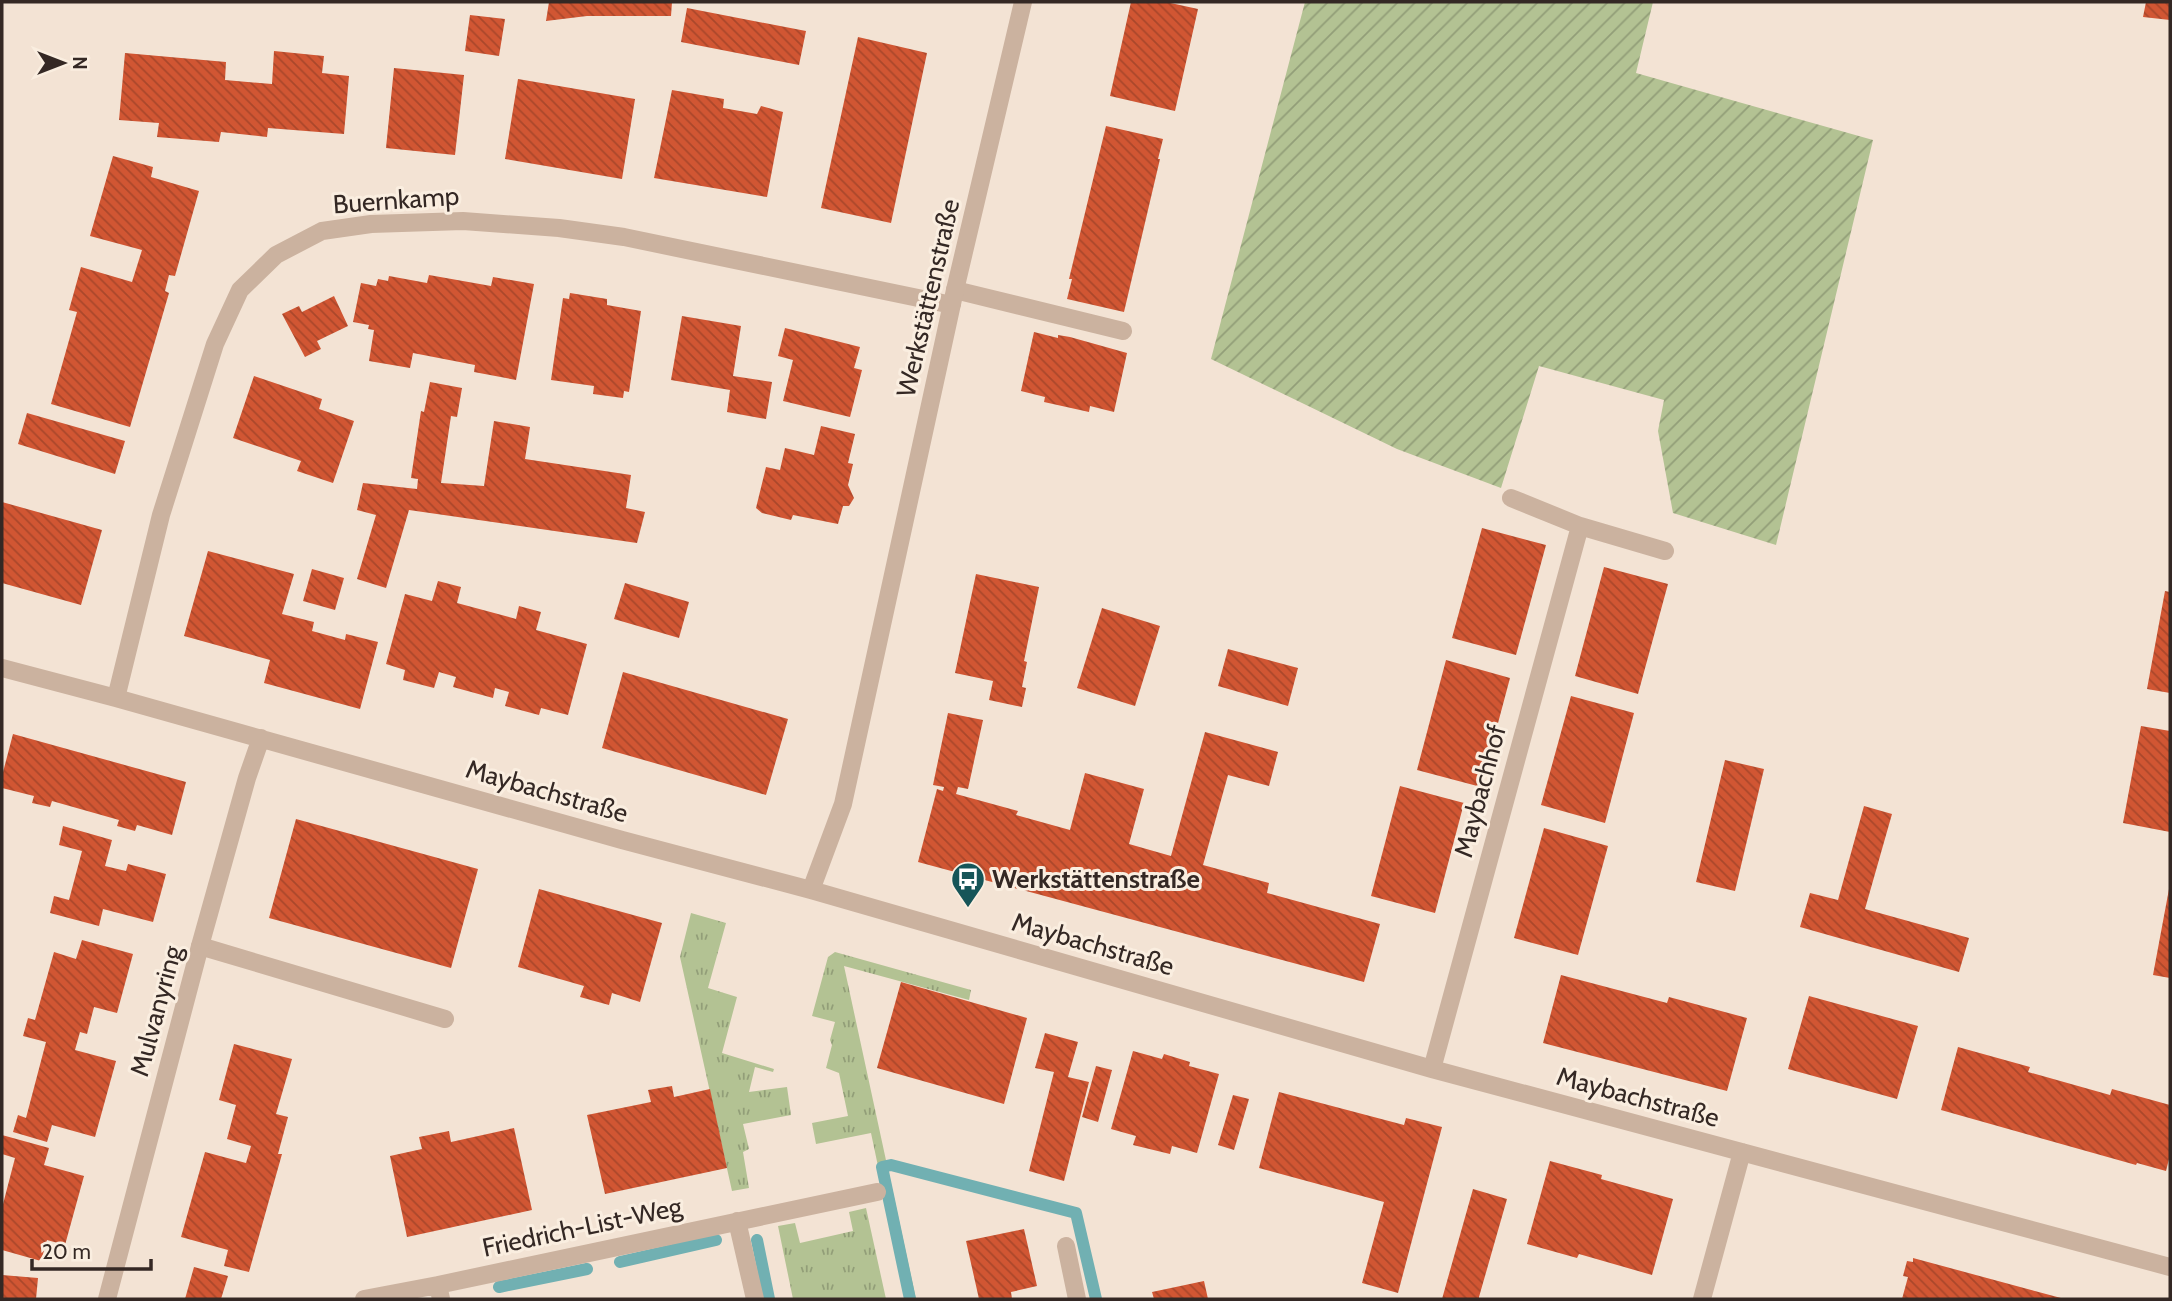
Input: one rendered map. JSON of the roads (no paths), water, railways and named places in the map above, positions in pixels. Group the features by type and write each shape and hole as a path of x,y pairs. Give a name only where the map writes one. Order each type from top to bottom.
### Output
{"street":[{"name":"Werkstättenstraße","path":"811,890 843,804 953,298 1023,2"},
{"name":"Buernkamp","path":"116,698 161,515 215,344 240,290 276,255 323,231 371,224 463,221 559,228 624,237 1124,331"},
{"path":"1511,498 1580,526 1665,551"},
{"name":"Maybachhof","path":"1432,1069 1580,526"},
{"name":"Maybachstraße","path":"2,668 811,890 1432,1069 2170,1267"},
{"name":"Mulvanyring","path":"107,1299 200,946 247,778 261,738"},
{"path":"200,946 445,1019"},
{"path":"1702,1299 1742,1152"},
{"name":"Friedrich-List-Weg","path":"364,1299 439,1292 737,1221 877,1192"},
{"path":"737,1221 755,1299"},
{"path":"1066,1246 1077,1299"}],"waterway":[{"path":"910,1299 882,1167 891,1165 1076,1213 1096,1299"},
{"path":"620,1262 716,1240"},
{"path":"757,1240 769,1299"},
{"path":"499,1287 587,1269"}],"place":[{"name":"Werkstättenstraße","path":"968,909"}]}
